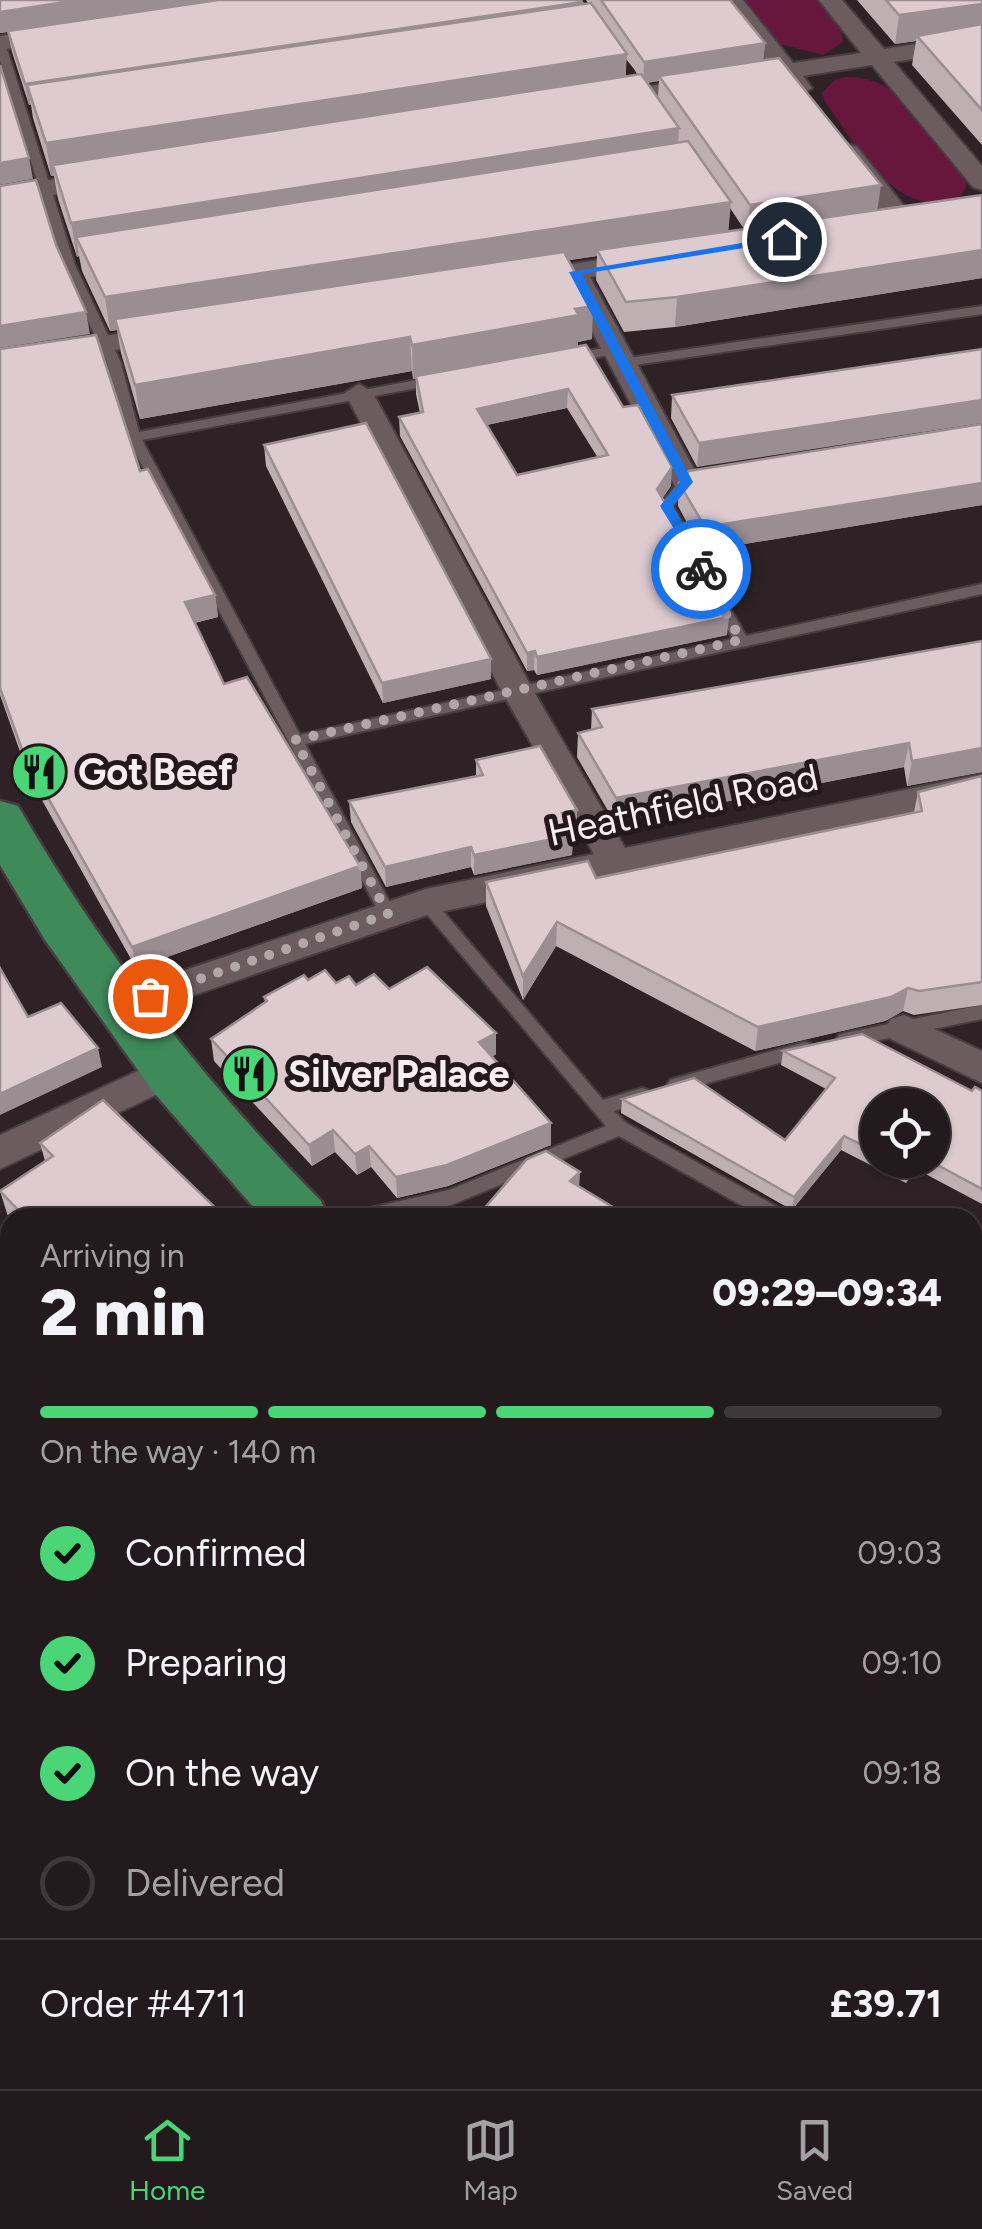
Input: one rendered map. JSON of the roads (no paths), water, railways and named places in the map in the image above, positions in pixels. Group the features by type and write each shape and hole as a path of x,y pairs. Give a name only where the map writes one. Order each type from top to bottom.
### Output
{"main road":[{"path":"0,819 29,873 118,1007 291,1208"}],"street":[{"path":"732,0 810,102"},
{"path":"830,0 982,182"},
{"path":"0,43 78,30"},
{"path":"582,104 982,41"},
{"path":"833,131 902,221"},
{"path":"0,196 141,174"},
{"path":"863,227 934,216"},
{"path":"496,284 669,257"},
{"path":"574,272 686,482 765,469"},
{"path":"0,360 202,329"},
{"path":"359,393 517,690 616,862"},
{"name":"Heathfield Road","path":"118,1007 426,902 982,786"},
{"path":"904,1028 982,1068"},
{"path":"0,1153 170,1071"}],"lane":[{"path":"0,43 69,265 114,362 134,437 388,914"},
{"path":"21,113 37,110"},
{"path":"69,265 87,262"},
{"path":"544,362 620,356 982,310"},
{"path":"134,437 451,378"},
{"path":"685,540 666,506 686,482"},
{"path":"713,590 741,640"},
{"path":"295,740 982,590"},
{"path":"426,902 620,1128 763,1208"},
{"path":"599,1108 784,1053 982,1012"},
{"path":"404,1208 451,1197 620,1128"}],"place":[{"name":"Got Beef","path":"39,772"},
{"name":"Silver Palace","path":"249,1074"}]}
